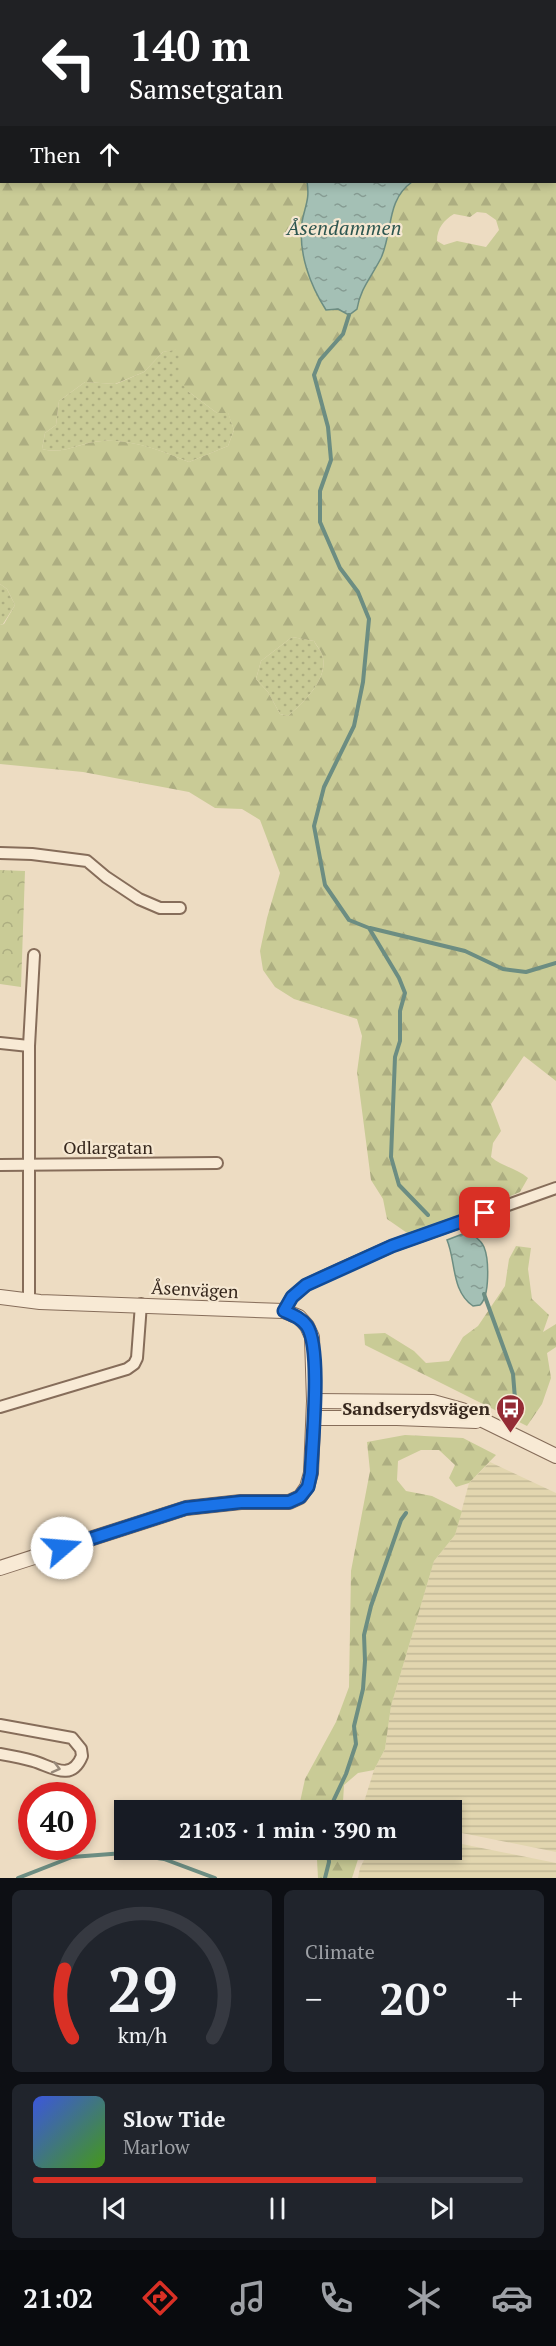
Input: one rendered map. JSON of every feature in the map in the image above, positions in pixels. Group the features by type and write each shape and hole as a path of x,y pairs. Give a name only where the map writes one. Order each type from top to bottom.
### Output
{"street":[{"path":"0,853 32,854 87,861 118,886 139,898 160,908 180,908"},
{"path":"29,1301 29,1046 34,955"},
{"path":"0,1043 29,1046"},
{"name":"Odlargatan","path":"0,1165 217,1162"},
{"path":"0,1568 186,1508 241,1502 289,1502 300,1497 308,1487 311,1473 314,1419 312,1337 307,1326 299,1317 284,1311 292,1297 306,1285 392,1246 556,1188"},
{"name":"Åsenvägen","path":"0,1298 284,1311"},
{"path":"0,1407 127,1369 134,1364 137,1358 141,1304"},
{"path":"314,1401 433,1402 462,1410 556,1456"},
{"path":"314,1419 451,1419 486,1422"},
{"path":"0,1725 72,1738 81,1749 82,1756 73,1768 65,1771 56,1770 34,1761 0,1754"}],"shaded area":[{"path":"490,1462 556,1493 556,1852 462,1833 462,1800 365,1800 374,1770 385,1749 391,1706 434,1561 455,1535 469,1483"},
{"path":"462,1844 556,1863 556,1878 358,1878 364,1860 462,1860"}],"green space":[{"path":"0,183 307,183 309,195 302,224 301,245 308,273 338,309 357,309 364,289 385,248 394,207 404,189 411,183 556,183 556,1081 524,1056 491,1104 501,1131 493,1143 491,1157 528,1178 520,1192 481,1208 443,1228 410,1235 387,1219 383,1199 371,1180 357,1072 362,1036 357,1019 294,999 275,987 263,970 260,951 280,873 260,820 242,809 215,808 189,792 83,772 0,764 0,625 4,624 15,605 7,589 0,584","holes":["477,212 486,213 496,220 499,230 486,247 457,241 444,245 437,241 440,228 450,216 454,214 470,217","180,349 179,380 189,392 217,413 228,413 234,430 228,446 189,462 147,447 114,441 94,442 58,450 42,449 45,433 56,425 59,401 85,382 115,384 144,372 163,352","292,637 314,641 322,654 323,663 322,672 314,689 288,716 280,714 268,692 256,679 261,661"]},
{"path":"181,348 181,369 189,392 217,413 228,412 234,430 228,446 189,462 147,447 113,441 94,442 58,450 42,449 45,433 56,425 59,401 85,382 116,384 144,372 163,352"},
{"path":"0,584 7,589 15,605 0,625"},
{"path":"292,637 314,641 322,654 323,663 322,672 314,689 288,716 280,714 268,692 256,679 261,661"},
{"path":"0,870 25,871 21,987 0,984"},
{"path":"516,1246 531,1248 528,1269 532,1299 549,1315 543,1332 556,1324 556,1347 547,1353 551,1378 542,1404 527,1426 365,1345 364,1334 385,1333 414,1351 426,1363 449,1361 463,1337 478,1326 505,1286 509,1259"},
{"path":"405,1435 463,1438 496,1455 469,1483 456,1487 449,1478 455,1465 439,1450 421,1450 398,1461 397,1480 406,1491 432,1496 462,1511 455,1535 434,1561 391,1706 385,1749 374,1770 358,1773 344,1785 343,1800 300,1800 305,1779 336,1722 349,1687 351,1571 370,1471 367,1442"},
{"path":"317,1860 358,1860 352,1878 318,1878"}],"water":[{"name":"Åsendammen","path":"307,183 411,183 398,198 381,258 364,289 357,309 349,315 338,309 326,310 306,268 301,234"},
{"path":"465,1233 479,1240 486,1253 487,1286 486,1294 480,1305 473,1306 461,1292 447,1240"}],"waterway":[{"path":"349,315 343,334 320,360 314,375 328,427 331,460 320,491 320,522 340,568 358,592 369,619 363,682 354,726 324,787 314,826 325,885 349,920 369,928 399,978 405,993 400,1011 400,1041 395,1057 391,1157 399,1185 428,1215"},
{"path":"370,928 465,951 503,969 526,972 556,963"},
{"path":"484,1294 513,1374 516,1411"},
{"path":"334,1800 356,1744 354,1726 363,1689 364,1635 371,1606 401,1520 406,1513"},
{"path":"18,1878 72,1857 124,1853 164,1859 215,1878"},
{"path":"325,1878 329,1860"}],"place":[{"name":"Sandserydsvägen","path":"511,1434"}],"route":[{"path":"62,1548 186,1508 241,1502 289,1502 300,1497 308,1487 311,1473 314,1360 312,1337 307,1326 299,1317 284,1311 292,1297 306,1285 392,1246 485,1213"}]}
